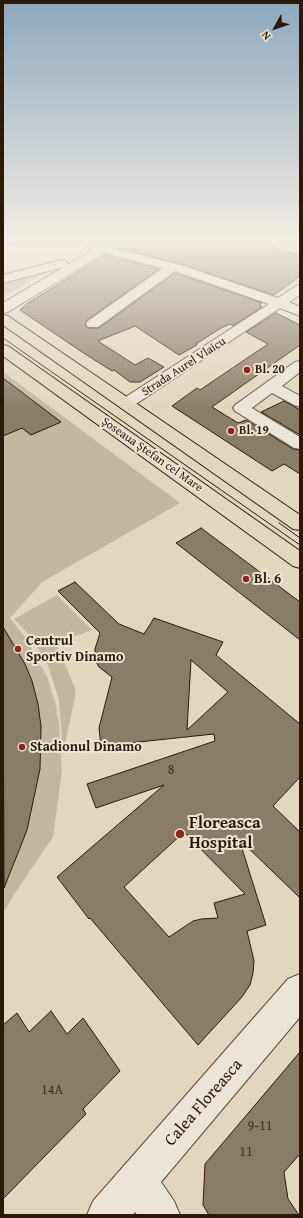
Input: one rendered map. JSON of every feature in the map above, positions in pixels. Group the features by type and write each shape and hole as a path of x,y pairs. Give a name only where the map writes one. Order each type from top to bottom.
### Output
{"main road":[{"name":"Șoseaua Ștefan cel Mare","path":"3,319 300,524"},
{"name":"Șoseaua Ștefan cel Mare","path":"7,354 300,561"}],"street":[{"path":"3,310 23,298"},
{"path":"93,324 130,298"},
{"path":"265,298 300,312"},
{"name":"Strada Aurel Vlaicu","path":"127,404 287,298"},
{"path":"300,365 241,408 300,444"},
{"path":"271,386 300,402"},
{"name":"Calea Floreasca","path":"107,1215 299,996"},
{"path":"137,1180 160,1215"}],"shaded area":[{"name":"Centrul Sportiv Dinamo","path":"3,372 180,503 42,582 10,618 26,638 47,677 55,702 59,724 62,771 53,837 3,913"},
{"path":"57,595 92,630 56,643 75,688 75,697 63,754 59,700 48,665 30,636 14,619"}],"building":[{"path":"36,298 118,298 87,320 85,325 88,328 99,328 141,298 247,298 262,303 260,305 262,307 233,326 230,324 221,328 196,344 197,345 179,355 135,326 98,341 135,365 148,358 164,367 140,382 130,382 114,370 112,371 82,352 20,310"},
{"path":"276,313 300,325 300,345 212,407 238,423 246,420 293,449 300,450 300,474 284,464 272,471 172,406 197,388 200,390 268,344 246,332"},
{"path":"3,378 61,422 31,435 22,428 3,436"},
{"path":"284,401 300,410 300,435 261,412"},
{"name":"Bl. 6","path":"201,528 300,602 300,640 176,543"},
{"name":"Floreasca Hospital","path":"75,582 119,624 144,634 154,618 223,642 216,655 300,724 300,777 273,806 300,832 300,898 239,839 266,925 247,931 254,961 250,985 242,997 198,1045 90,918 89,919 57,877 164,785 96,808 87,784 215,741 214,734 101,746 99,728 112,677 99,667 95,660 95,649 100,633 58,591","holes":["191,660 228,692 187,730","184,832 245,894 214,903 218,918 193,921 169,937 124,887"]},
{"name":"Stadionul Dinamo","path":"3,627 25,664 32,681 38,704 41,726 40,769 27,830 4,888"},
{"path":"51,1011 67,1034 83,1018 120,1071 83,1109 86,1114 3,1199 3,1025 17,1013 29,1032"},
{"path":"300,1052 300,1154 284,1172 288,1199 299,1215 209,1215 203,1205 205,1164"}],"tram line":[{"path":"3,338 300,545"},
{"path":"279,523 300,538"}],"place":[{"name":"Bl. 20","path":"247,370"},
{"name":"Bl. 19","path":"231,431"},
{"name":"Bl. 6","path":"246,579"},
{"name":"Centrul Sportiv Dinamo","path":"18,649"},
{"name":"Stadionul Dinamo","path":"22,747"},
{"name":"Floreasca Hospital","path":"180,834"}]}
